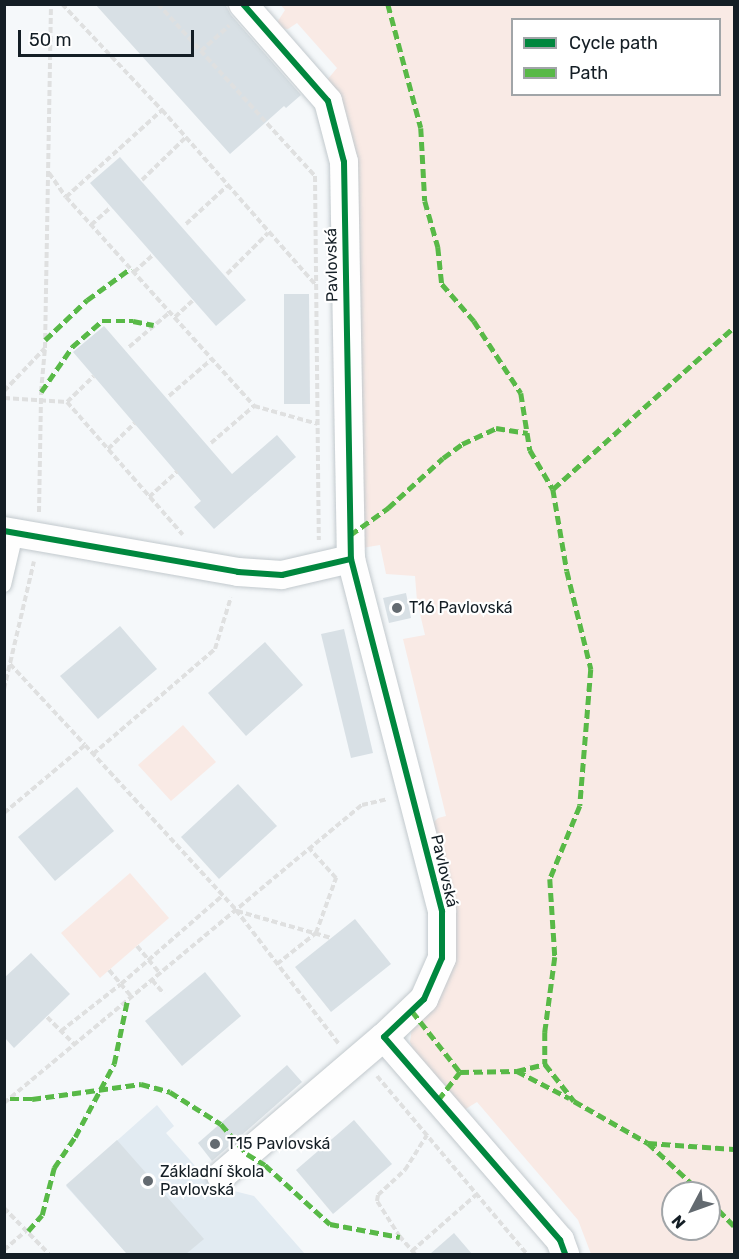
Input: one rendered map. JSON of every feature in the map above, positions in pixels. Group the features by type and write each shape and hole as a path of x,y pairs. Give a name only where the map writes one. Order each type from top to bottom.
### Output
{"street":[{"name":"Pavlovská","path":"221,1176 362,1068 384,1037 424,999 442,958 441,911 351,559 344,162 328,101 243,4"},
{"path":"20,535 238,572 282,575 351,559"},
{"path":"384,1037 560,1240 565,1254"}],"lane":[{"path":"4,585 20,535"}],"path":[{"path":"4,689 10,664 20,535 41,398 45,347 51,4"},
{"path":"62,4 162,110 316,285"},
{"path":"158,4 315,176 319,567"},
{"path":"201,51 220,34"},
{"path":"66,197 162,110"},
{"path":"142,180 185,138"},
{"path":"48,171 66,197 254,406 318,423"},
{"path":"186,224 227,186"},
{"path":"91,225 111,207"},
{"path":"226,274 268,233"},
{"path":"134,272 153,255"},
{"path":"175,317 193,300"},
{"path":"129,348 170,312"},
{"path":"4,392 45,347"},
{"path":"169,396 212,359"},
{"path":"67,402 94,376"},
{"path":"4,398 41,398 67,402 185,538"},
{"path":"211,443 254,406"},
{"path":"108,449 135,423"},
{"path":"149,497 177,472"},
{"path":"93,754 215,649 238,572"},
{"path":"10,664 236,910 362,1068 376,1074 527,1254"},
{"path":"4,813 85,745"},
{"path":"4,1103 362,805 412,794"},
{"path":"277,964 316,933 336,878 310,849"},
{"path":"61,1031 121,984 222,896"},
{"path":"236,910 331,938"},
{"path":"137,946 160,973"},
{"path":"110,970 132,997"},
{"path":"152,980 164,994"},
{"path":"47,1017 75,1045"},
{"path":"427,1135 405,1170 378,1194 377,1201 414,1253 477,1194"},
{"path":"4,1208 49,1254"},
{"path":"4,1220 11,1214"},
{"path":"4,1250 27,1230"}],"shaded area":[{"path":"280,4 734,5 734,1254 591,1254 578,1220 477,1102 464,1110 417,1059 410,1042 412,1027 438,993 430,826 438,818 446,816 403,639 425,635 417,601 415,576 386,574 380,545 362,548 328,79 337,68 297,23 288,29 279,28 278,21 285,10"},
{"path":"183,725 216,762 171,801 138,765"},
{"path":"130,873 169,918 100,978 61,933"},
{"name":"Základní škola Pavlovská","path":"157,1105 174,1126 166,1133 197,1168 204,1172 214,1167 234,1191 254,1196 305,1254 127,1254 66,1186"}],"building":[{"path":"95,4 225,4 231,15 301,95 286,108 284,106 230,154"},
{"path":"120,157 246,300 216,326 90,183"},
{"path":"284,294 309,294 310,404 284,404"},
{"path":"104,326 232,474 277,435 296,457 214,529 194,507 201,501 73,352"},
{"name":"T16 Pavlovská","path":"406,593 411,618 389,623 383,598"},
{"path":"120,626 157,669 98,719 60,676"},
{"path":"344,629 373,753 351,758 321,634"},
{"path":"265,642 303,685 246,736 208,693"},
{"path":"238,784 277,826 219,879 181,837"},
{"path":"77,787 114,831 55,881 18,837"},
{"path":"355,919 391,964 331,1012 295,967"},
{"path":"31,953 70,994 14,1048 4,1037 4,978"},
{"path":"205,972 241,1016 182,1066 145,1021"},
{"path":"287,1065 302,1082 212,1161 198,1143"},
{"path":"354,1120 392,1164 333,1214 296,1170"},
{"path":"117,1140 204,1239 186,1254 127,1254 66,1185"},
{"path":"454,1233 472,1254 430,1254"}],"marked path":[{"path":"388,4 421,128 425,201 438,247 442,284 474,321 521,393 530,450 553,489 567,571 591,669 580,806 550,879 555,957 545,1032 545,1064 574,1101 648,1143 689,1181"},
{"path":"45,340 87,300 131,268"},
{"path":"41,392 72,347 102,321 133,321 154,325"},
{"path":"553,489 734,327"},
{"path":"350,535 388,508 443,458 462,444 496,428 528,433"},
{"path":"28,1231 42,1215 54,1168 75,1137 114,1064 127,1001"},
{"path":"412,1011 460,1072"},
{"path":"517,1071 545,1064"},
{"path":"438,1100 460,1072 517,1071 569,1098"},
{"path":"10,1099 32,1099 141,1084 170,1092 221,1124 247,1154 265,1165 330,1224 400,1237"},
{"path":"648,1143 734,1149"},
{"path":"721,1212 734,1226"}],"cycle path":[{"path":"243,4 328,101 344,162 351,559"},
{"path":"4,531 238,572 282,575 351,559 442,911 442,958 424,999 384,1037 560,1240 565,1254"}],"place":[{"name":"T16 Pavlovská","path":"397,608"},
{"name":"T15 Pavlovská","path":"215,1144"},
{"name":"Základní škola Pavlovská","path":"148,1181"}]}
